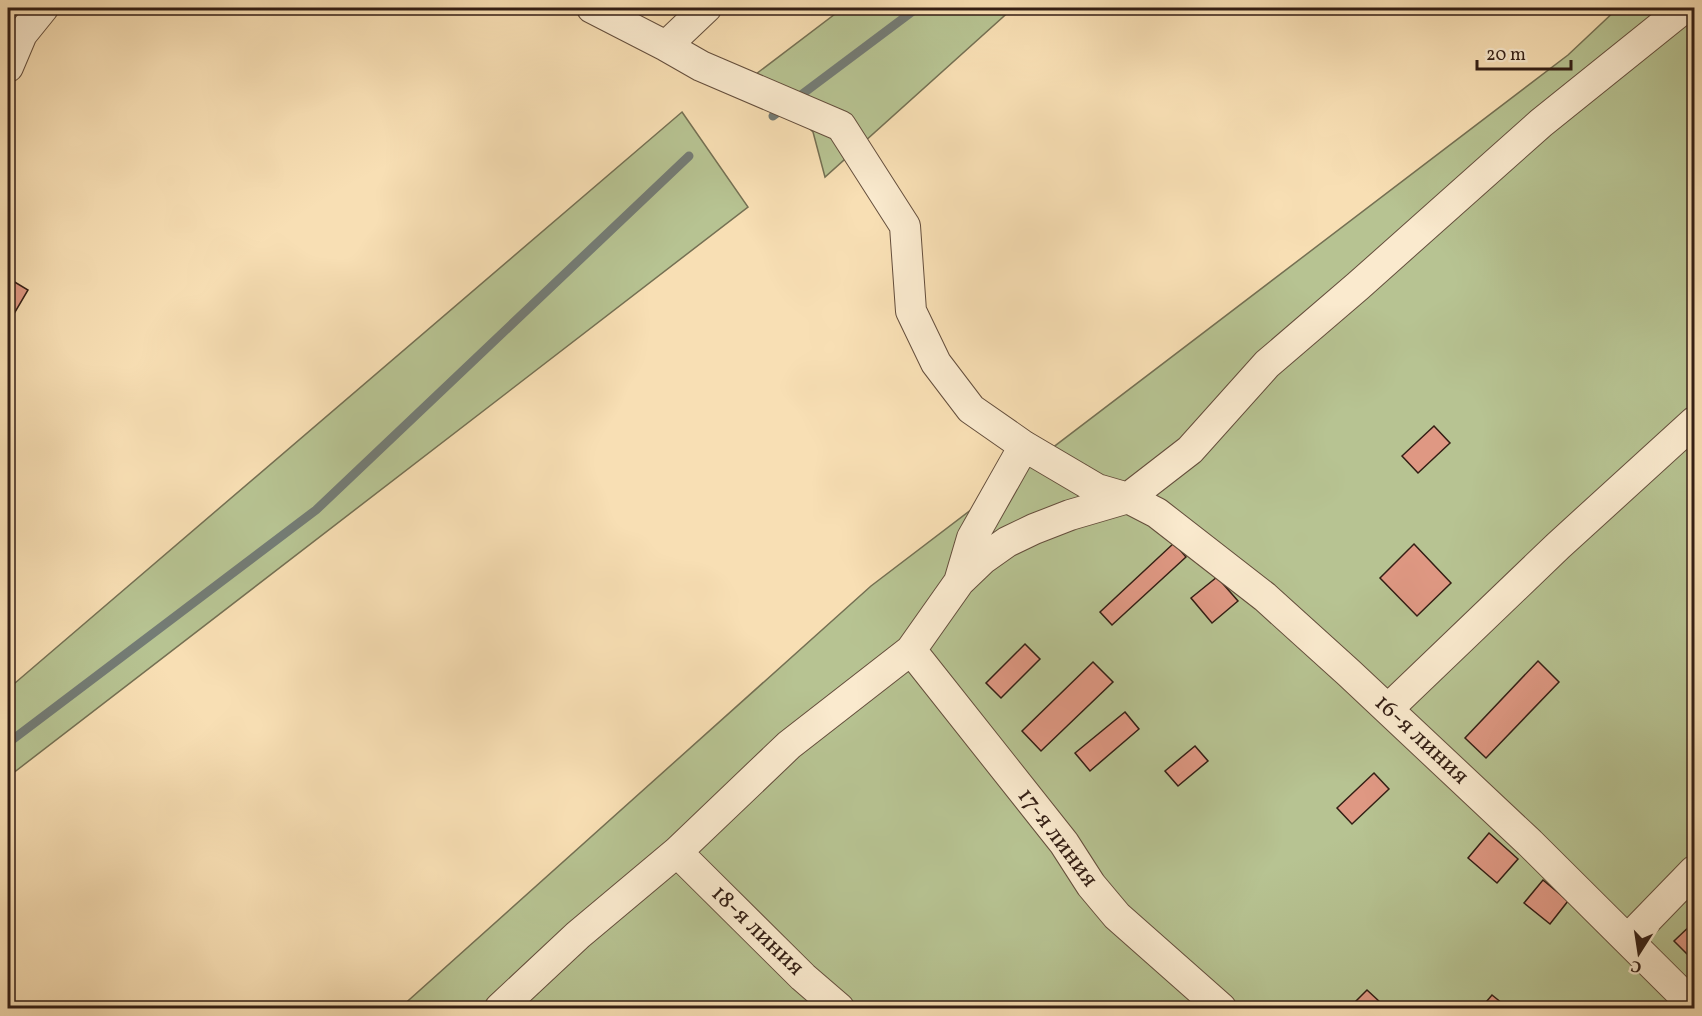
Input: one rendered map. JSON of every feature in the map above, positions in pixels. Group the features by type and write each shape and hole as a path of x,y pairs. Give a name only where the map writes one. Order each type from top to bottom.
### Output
{"street":[{"path":"8,67 22,34 43,8"},
{"name":"16-я линия","path":"592,8 701,66 841,126 905,226 911,311 936,363 971,409 1024,446 1097,489 1128,498 1157,513 1265,597 1530,843 1695,1006"},
{"path":"666,46 706,8"},
{"path":"500,1008 578,935 677,852 789,745 911,650 959,582 983,559 1007,542 1070,514 1128,498 1190,450 1267,364 1541,123 1684,8"},
{"path":"1388,709 1558,546 1695,422"},
{"path":"959,582 972,538 1024,446"},
{"name":"17-я линия","path":"911,650 1064,843 1091,885 1118,916 1221,1008"},
{"name":"18-я линия","path":"677,852 803,977 839,1008"},
{"path":"1628,939 1695,871"}],"green space":[{"path":"843,8 1013,8 825,177 813,132 756,74"},
{"path":"1618,8 1694,8 1694,1008 400,1008 871,586 1568,55"},
{"path":"682,112 748,207 8,777 8,689"}],"building":[{"path":"8,278 28,290 8,324"},
{"path":"1434,426 1450,443 1418,473 1402,456"},
{"path":"1174,543 1186,557 1112,625 1100,612"},
{"path":"1414,544 1451,583 1417,616 1380,578"},
{"path":"1217,577 1238,601 1212,623 1191,598"},
{"path":"1025,644 1040,659 1001,698 986,683"},
{"path":"1538,661 1559,682 1486,758 1465,738"},
{"path":"1093,662 1113,682 1041,751 1022,731"},
{"path":"1125,712 1139,729 1090,771 1075,753"},
{"path":"1195,746 1208,761 1178,786 1165,771"},
{"path":"1374,773 1389,789 1352,824 1337,808"},
{"path":"1489,833 1518,859 1497,883 1468,858"},
{"path":"1543,880 1568,901 1550,924 1524,903"},
{"path":"1694,924 1694,961 1674,941"},
{"path":"1367,990 1381,1003 1376,1008 1349,1008"},
{"path":"1492,995 1508,1008 1481,1008"}],"waterway":[{"path":"773,116 917,8"},
{"path":"8,743 316,510 689,156"}]}
